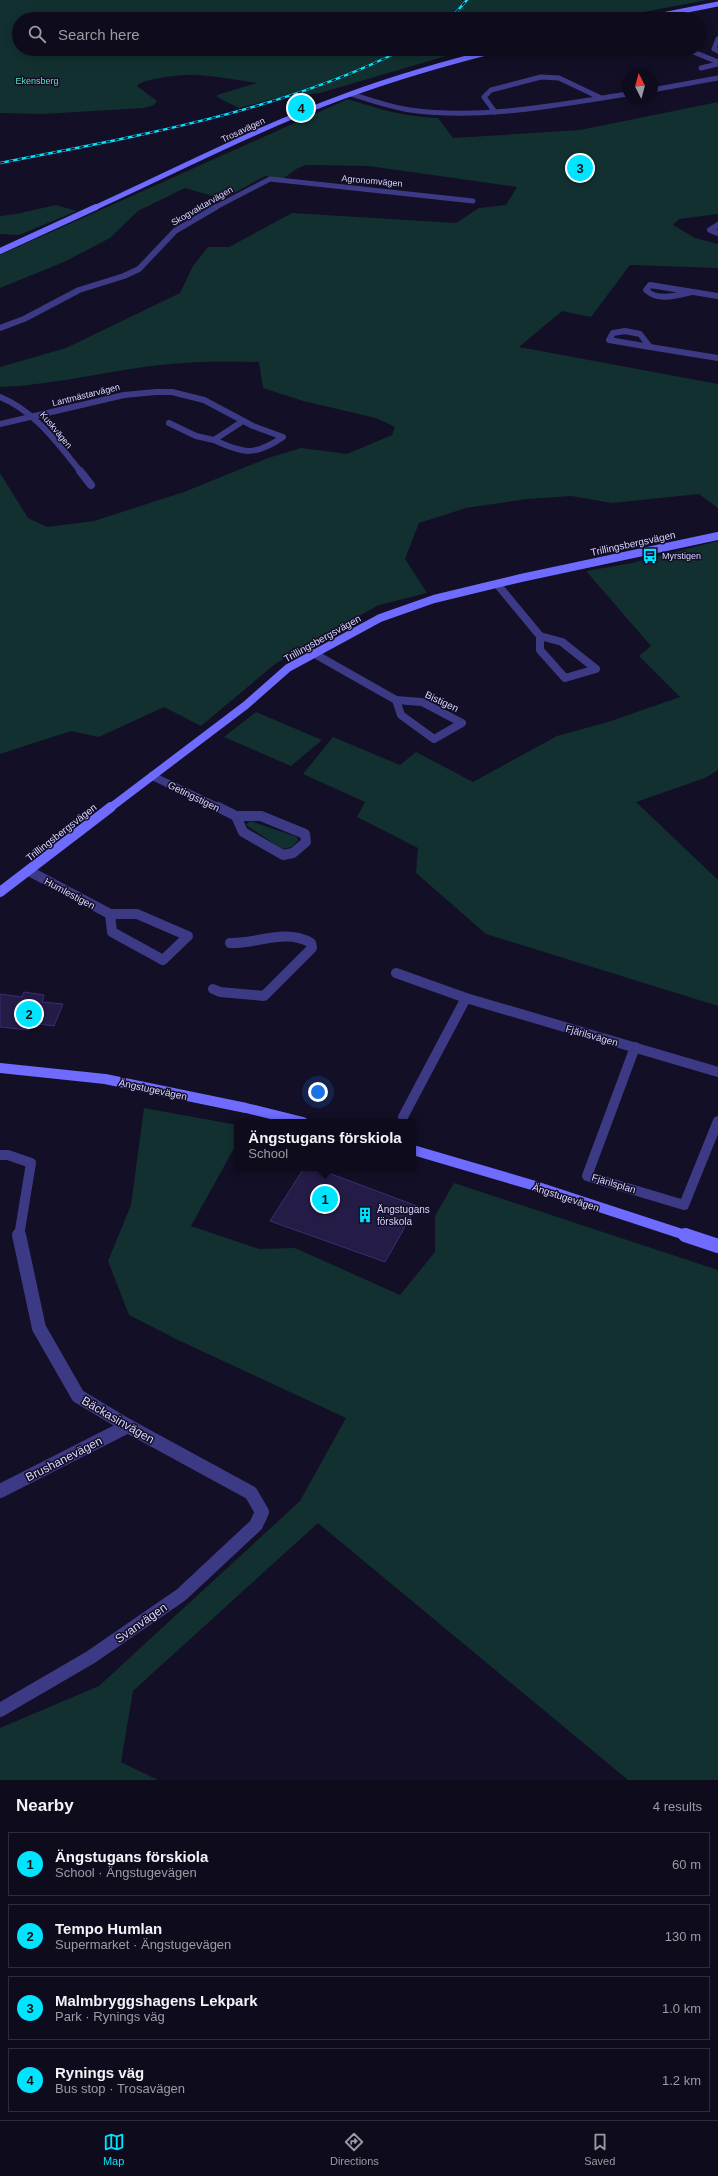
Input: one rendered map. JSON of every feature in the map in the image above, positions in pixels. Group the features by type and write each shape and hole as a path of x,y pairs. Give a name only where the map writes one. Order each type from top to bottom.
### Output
{"street":[{"path":"677,12 718,4"},
{"path":"718,39 714,49 718,51"},
{"name":"Trosavägen","path":"0,251 278,124 351,94 438,65 474,56"},
{"path":"702,56 718,63"},
{"path":"701,68 718,63"},
{"path":"495,112 484,97 491,90 541,77 559,78 601,98"},
{"path":"658,89 718,78"},
{"path":"351,94 399,108 422,112 495,112 622,95"},
{"name":"Agronomvägen","path":"270,179 472,201"},
{"name":"Skogvaktarvägen","path":"0,328 24,320 80,290 124,276 139,269 175,231 224,202 270,179"},
{"path":"718,225 710,230 718,233"},
{"path":"692,292 667,297 650,294 646,290 650,285 718,296"},
{"path":"650,346 640,334 625,331 613,333 609,340 718,358"},
{"name":"Lantmästarvägen","path":"0,424 117,395 143,392 169,392 189,395 212,403 243,421 283,437 266,449 249,452 240,451 214,440 196,436 169,423"},
{"name":"Kuskvägen","path":"0,397 21,406 33,417 91,485"},
{"path":"214,440 243,421"},
{"name":"Trillingsbergsvägen","path":"0,892 246,705 288,668 313,653 380,618 434,600 497,584 718,536"},
{"path":"497,584 540,636 562,642 596,669 565,678 540,650 540,636"},
{"name":"Bistigen","path":"313,653 396,700 422,702 462,723 434,739 401,715 396,700"},
{"name":"Getingstigen","path":"152,776 236,816 261,816 305,834 306,842 293,853 283,855 243,832 236,816"},
{"name":"Humlestigen","path":"29,871 110,914 137,914 188,936 163,960 112,932 110,914"},
{"path":"213,989 220,992 264,996 312,948 312,944 306,939 285,936 248,943 230,944"},
{"name":"Fjärilsvägen","path":"396,973 466,998 718,1072"},
{"path":"403,1117 466,998"},
{"name":"Fjärilsplan","path":"635,1047 587,1176 684,1205 718,1121"},
{"name":"Ängstugevägen","path":"0,1068 105,1079 246,1108 291,1119"},
{"name":"Ängstugevägen","path":"416,1151 532,1185 718,1246"},
{"name":"Bäckasinvägen","path":"0,1155 8,1155 31,1163 19,1236 38,1328 78,1396 128,1426 251,1493 262,1512"},
{"name":"Brushanevägen","path":"0,1491 128,1426"},
{"name":"Svanvägen","path":"0,1710 91,1657 181,1595 256,1525 262,1512"}],"green space":[{"name":"Ekensberg","path":"0,0 707,0 644,12 12,12 12,56 446,56 320,93 277,98 239,108 217,97 217,95 257,83 220,77 192,75 165,77 141,83 137,86 157,101 154,105 144,108 42,114 0,113"},
{"path":"348,99 392,112 438,118 453,138 580,130 718,102 718,214 679,219 673,225 695,238 718,244 718,268 630,265 591,317 562,311 519,347 718,384 718,508 699,494 612,503 571,496 527,499 466,508 419,523 405,559 427,593 379,605 317,638 275,664 201,726 164,707 99,737 71,731 0,754 0,473 28,518 47,527 94,521 184,492 268,458 301,448 347,454 392,435 395,427 376,418 303,401 263,388 259,362 192,362 149,366 43,383 0,387 0,367 66,348 180,293 193,266 208,247 229,247 292,213 456,223 479,208 506,205 517,187 369,166 306,165 296,169 283,179 265,176 223,199 185,188 138,211 110,238 64,262 0,288 0,255"},
{"path":"56,205 77,211 19,235 0,234 0,216"},
{"path":"718,541 718,770 705,778 636,802 718,880 718,1006 486,934 416,873 418,848 357,817 365,802 303,774 333,737 400,765 416,752 473,782 557,736 608,722 680,697 639,656 651,646 586,571 632,563"},
{"path":"256,712 322,740 291,766 224,737"},
{"path":"250,821 297,837 298,840 292,847 282,849 246,825"},
{"path":"144,1108 234,1124 234,1148 191,1226 259,1249 295,1248 400,1295 435,1252 435,1216 454,1183 718,1270 718,1780 628,1780 318,1523 133,1691 121,1762 158,1780 0,1780 0,1728 99,1686 300,1501 346,1418 178,1340 129,1315 108,1261 131,1205"}],"building":[{"path":"24,992 44,995 42,1002 63,1004 54,1026 32,1023 29,1030 0,1027 0,994 22,997"},
{"name":"Ängstugans förskola","path":"302,1171 323,1171 417,1206 385,1262 270,1221"}],"railway":[{"path":"456,12 467,0"},
{"path":"0,163 155,132 258,106 308,90 357,71 389,56"}],"place":[{"name":"Rynings väg","path":"301,108"},
{"name":"Malmbryggshagens Lekpark","path":"580,168"},
{"name":"Myrstigen","path":"650,556"},
{"name":"Tempo Humlan","path":"29,1014"},
{"name":"Ängstugans förskiola","path":"325,1199"},
{"name":"Ängstugans förskola","path":"365,1215"}]}
